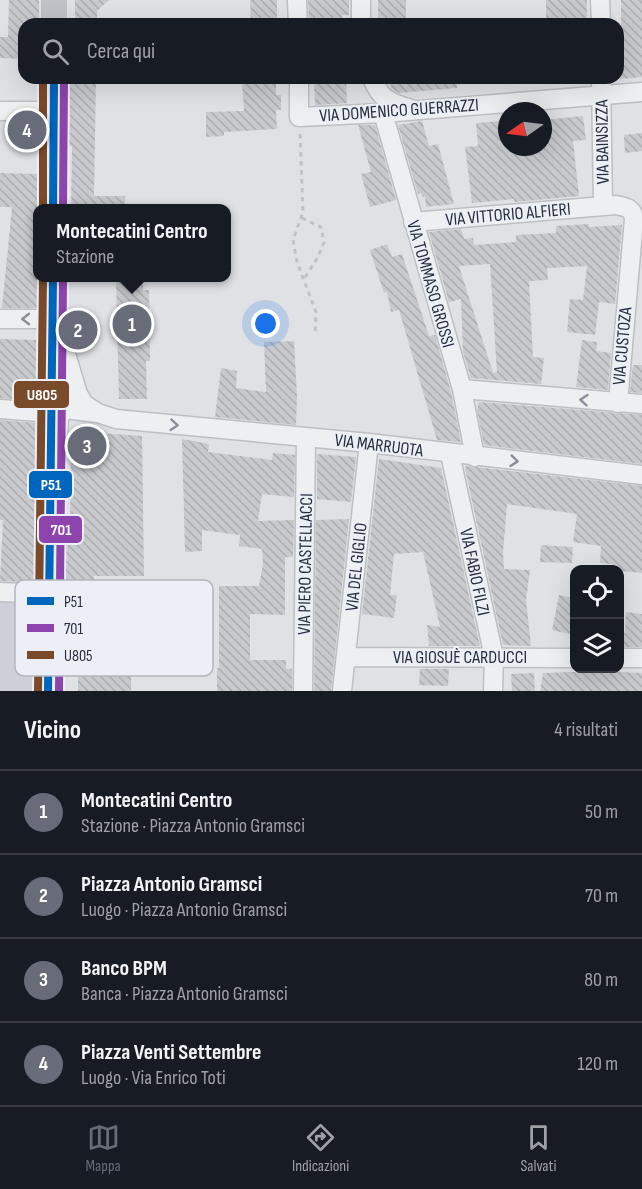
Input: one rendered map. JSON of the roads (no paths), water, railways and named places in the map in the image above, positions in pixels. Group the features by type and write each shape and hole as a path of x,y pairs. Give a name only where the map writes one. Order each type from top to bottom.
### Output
{"main road":[{"path":"54,0 54,18"},
{"path":"53,204 54,84"},
{"path":"49,580 53,282"},
{"path":"48,676 48,691"}],"street":[{"path":"297,0 297,18"},
{"path":"361,0 361,18"},
{"path":"600,0 601,18"},
{"name":"VIA DOMENICO GUERRAZZI","path":"299,84 299,117 416,110 602,87 642,92"},
{"path":"374,84 377,91 392,103 416,110"},
{"name":"VIA BAINSIZZA","path":"602,87 603,206"},
{"path":"0,111 53,111"},
{"name":"VIA TOMMASO GROSSI","path":"383,113 462,389 475,457"},
{"name":"VIA VITTORIO ALFIERI","path":"413,222 603,206"},
{"name":"VIA CUSTOZA","path":"603,206 628,207 634,219 618,403"},
{"path":"0,319 52,320 60,332 78,394 84,404 107,416"},
{"name":"VIA CUSTOZA","path":"462,389 642,404"},
{"path":"0,408 52,420"},
{"name":"VIA MARRUOTA","path":"51,486 57,473 59,417 62,412 72,409 107,416 369,443 642,475"},
{"name":"VIA PIERO CASTELLACCI","path":"303,691 306,437"},
{"name":"VIA DEL GIGLIO","path":"342,691 369,443"},
{"name":"VIA FABIO FILZI","path":"450,454 494,657 493,691"},
{"path":"0,592 15,593"},
{"name":"VIA GIOSUÈ CARDUCCI","path":"346,657 570,658"},
{"path":"624,658 642,658"}],"place":[{"name":"Piazza Venti Settembre","path":"27,130"},
{"name":"Montecatini Centro","path":"132,324"},
{"name":"Piazza Antonio Gramsci","path":"78,330"},
{"name":"Banco BPM","path":"87,446"}]}
